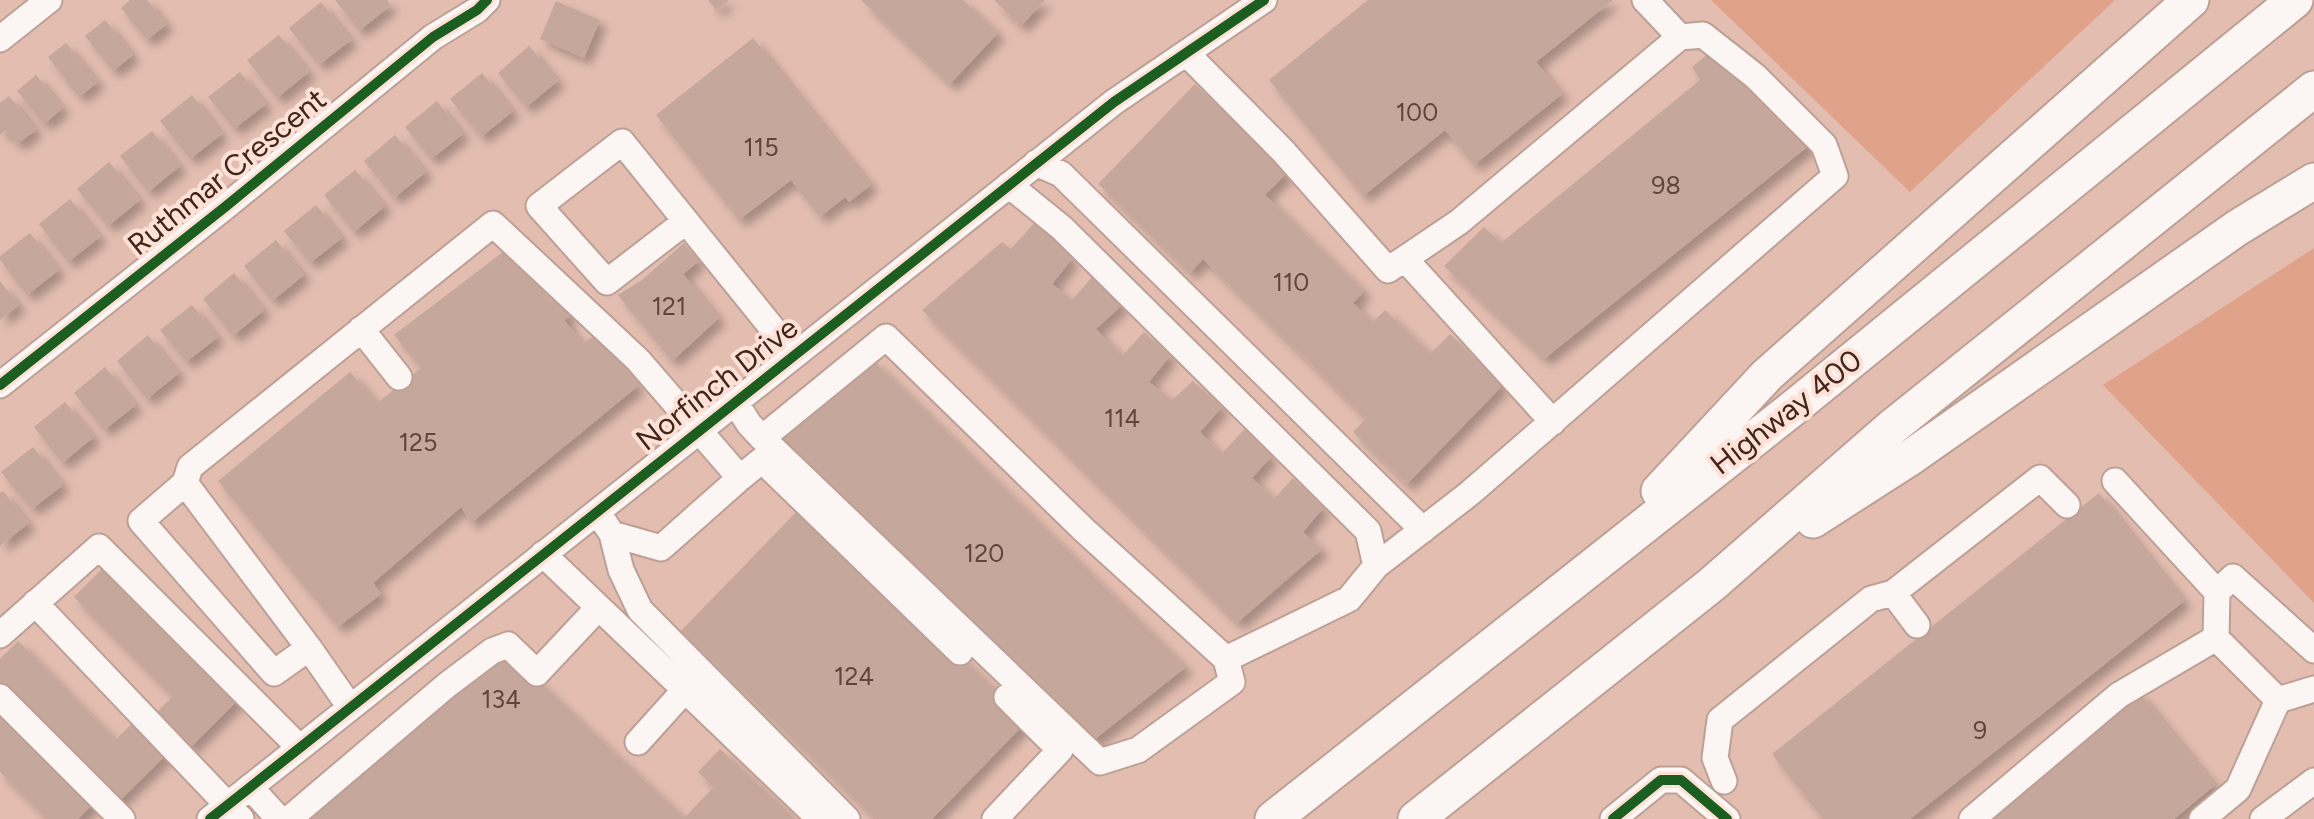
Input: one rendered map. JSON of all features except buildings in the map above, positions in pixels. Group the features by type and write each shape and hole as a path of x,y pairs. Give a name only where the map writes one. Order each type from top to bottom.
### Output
{"highway":[{"path":"1590,566 1767,374 2191,0"},
{"name":"Highway 400","path":"1272,819 1797,405 2295,0"},
{"path":"1416,819 1712,585 1891,428 2314,89"},
{"path":"1712,585 1912,457 2236,228 2314,181"}],"street":[{"path":"0,39 49,0"},
{"name":"Ruthmar Crescent","path":"0,385 433,38 487,0"},
{"name":"Norfinch Drive","path":"226,814 250,787 1036,163 1114,102 1264,0"},
{"path":"1645,0 1680,37"},
{"path":"1186,53 1283,151 1388,270 1459,222 1680,37 1703,34 1755,76 1824,144 1835,176 1470,493 1376,566 1348,598 1226,660"},
{"path":"685,222 607,282 538,206 622,142 794,355"},
{"path":"1036,163 1061,174 1423,530"},
{"path":"1009,185 1086,252 1368,531 1376,566"},
{"path":"310,648 274,673 141,521 186,483 190,467 493,224 638,360 740,478"},
{"path":"1086,252 1112,225"},
{"path":"1405,258 1552,422"},
{"path":"766,449 1100,762 1138,750 1232,682 1226,660 1084,530 857,305"},
{"path":"361,330 400,377"},
{"path":"612,534 661,548 886,337"},
{"path":"734,402 766,449 1060,750 995,819"},
{"path":"1724,780 1715,758 1720,720 1870,599 1894,593 2040,478 2067,505"},
{"path":"2116,481 2218,592"},
{"path":"186,483 350,707"},
{"path":"596,512 612,534 621,570 640,610 847,819"},
{"path":"0,634 99,547 299,748"},
{"path":"543,554 820,819"},
{"path":"2278,700 2216,638 2218,592 2233,577 2314,650"},
{"path":"1894,593 1918,625"},
{"path":"35,604 226,814"},
{"path":"289,819 492,651 508,645 537,674 598,608"},
{"path":"1972,819 2119,696 2216,638"},
{"path":"2202,819 2238,789 2278,700 2314,689"},
{"path":"638,742 684,691"},
{"path":"0,697 122,819"},
{"path":"1612,819 1661,780 1670,779 1681,780 1727,819"},
{"path":"2263,819 2314,780"},
{"path":"250,787 279,819"}],"shaded area":[{"path":"1711,0 2115,0 1910,192"},
{"path":"2314,248 2314,603 2103,385"}],"cycle path":[{"path":"0,385 433,37 487,0"},
{"path":"210,819 1114,102 1264,0"},
{"path":"1613,819 1661,780 1681,780 1727,819"}]}
